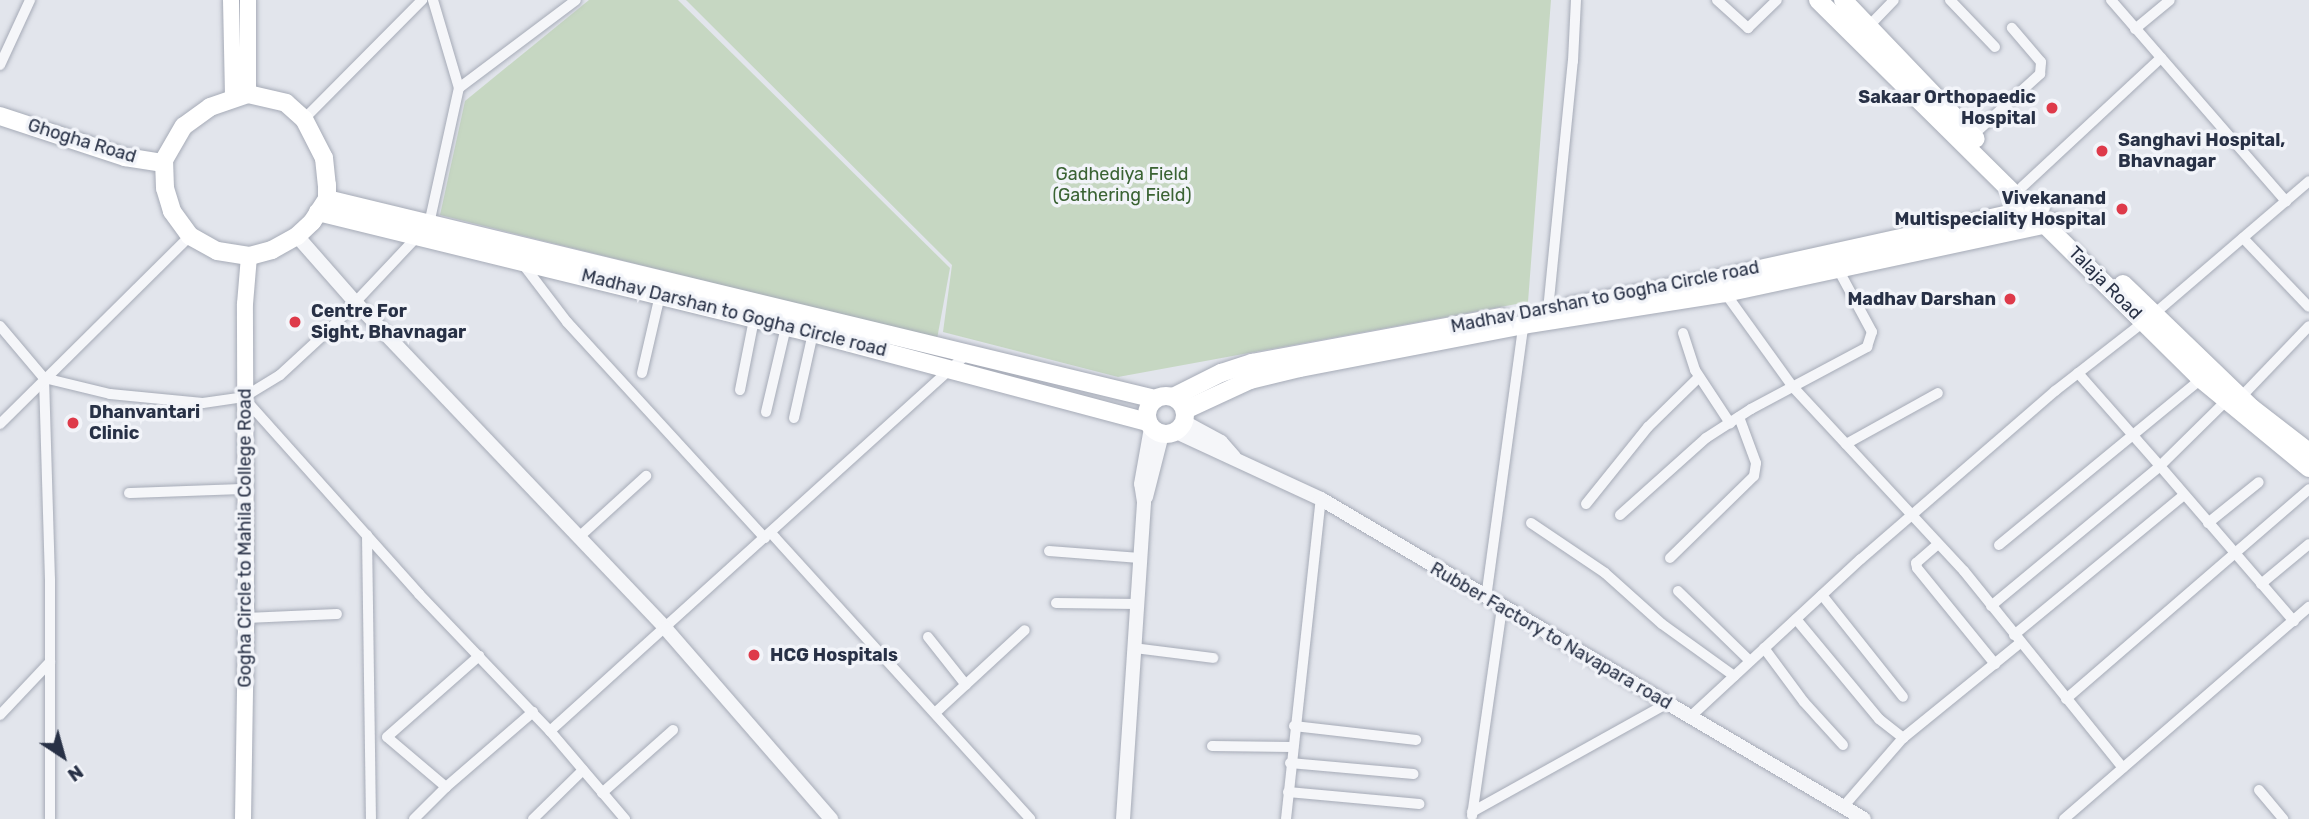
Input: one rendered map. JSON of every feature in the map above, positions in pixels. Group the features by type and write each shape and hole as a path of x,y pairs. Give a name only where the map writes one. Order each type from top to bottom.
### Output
{"main road":[{"path":"231,0 241,97"},
{"path":"241,97 248,0"},
{"name":"Talaja Road","path":"1818,0 2207,374 2309,468"},
{"name":"Talaja Road","path":"1843,0 2022,187 2036,208"},
{"path":"241,97 286,103 304,118 324,158 323,206 297,236 272,250 249,256 217,251 190,236 172,211 166,188 164,163 184,126 210,107 241,97"},
{"name":"Ghogha Road","path":"0,116 125,157 164,163"},
{"name":"Madhav Darshan to Gogha Circle road","path":"323,206 786,327 1167,418"},
{"name":"Madhav Darshan to Gogha Circle road","path":"1524,319 1548,310 1720,286 2036,208"},
{"path":"1167,418 1266,376 1524,319 1838,269 2052,223"},
{"name":"Madhav Darshan to Gogha Circle road","path":"423,230 508,244 966,355 1167,418"},
{"name":"Gogha Circle to Mahila College Road","path":"243,819 246,618 244,397 245,304 249,256"},
{"name":"Talaja Road","path":"2234,397 2309,452"}],"street":[{"path":"0,65 30,0"},
{"path":"304,118 422,0"},
{"path":"0,326 44,378 110,394 203,403 244,397 280,375 356,303 423,230 459,89 433,0"},
{"path":"459,89 576,0"},
{"path":"1548,310 1573,61 1576,0"},
{"path":"1717,0 1748,28 1777,0"},
{"path":"1868,27 1894,0"},
{"path":"1950,0 1994,47"},
{"path":"2111,0 2286,201"},
{"path":"2136,29 2170,0"},
{"path":"1973,135 2040,74 2041,62 2012,28"},
{"path":"2022,187 2161,58"},
{"path":"1689,718 1912,516 2078,373 2149,318 2309,181"},
{"path":"0,424 190,236"},
{"path":"297,236 356,303 666,629 831,819"},
{"path":"2243,238 2309,307"},
{"path":"508,244 567,322 1031,819"},
{"path":"1620,515 1689,450 1734,420 1867,347 1871,342 1872,331 1838,269"},
{"path":"1720,286 1793,387 1938,544 2123,768"},
{"path":"642,373 660,295"},
{"path":"740,390 754,318"},
{"path":"1486,598 1524,319"},
{"path":"1991,606 2160,466 2309,326"},
{"path":"766,412 786,327"},
{"path":"794,418 813,333"},
{"path":"1670,558 1754,476 1756,463 1734,420 1699,377 1683,333"},
{"path":"550,731 666,629 966,355"},
{"path":"2078,373 2294,621"},
{"path":"1999,545 2207,374"},
{"path":"1586,504 1648,427 1699,377"},
{"path":"44,378 50,662 50,819"},
{"path":"1846,444 1938,393"},
{"path":"244,397 367,535 533,712 625,819"},
{"path":"1123,819 1144,502 1167,418"},
{"name":"Rubber Factory to Navapara road","path":"1167,418 1221,442 1235,458 1321,499 1864,819"},
{"path":"579,537 646,476"},
{"path":"2208,523 2259,482"},
{"path":"129,493 244,489"},
{"path":"2066,699 2309,489"},
{"path":"1843,807 1903,738 1995,664 2017,639 2184,495"},
{"path":"1286,819 1294,726 1321,499"},
{"path":"1531,523 1605,573 1670,630 1734,676"},
{"path":"367,535 370,819"},
{"path":"1938,544 1916,563 1917,568 1995,664"},
{"path":"2261,584 2309,544"},
{"path":"1049,551 1140,558"},
{"path":"1678,591 1750,661"},
{"path":"1822,595 1903,697"},
{"path":"1056,603 1137,604"},
{"path":"2064,819 2309,607"},
{"path":"1472,816 1502,608"},
{"path":"246,618 337,614"},
{"path":"1796,619 1879,719 1903,738"},
{"path":"934,713 1025,630"},
{"path":"928,637 966,685"},
{"path":"1134,648 1213,658"},
{"path":"1765,648 1804,702 1843,745"},
{"path":"446,787 387,737 479,656"},
{"path":"0,715 50,662"},
{"path":"1472,816 1666,704"},
{"path":"414,819 446,787 533,712"},
{"path":"1294,726 1416,740"},
{"path":"602,793 673,730"},
{"path":"1212,746 1292,747"},
{"path":"1290,763 1414,774"},
{"path":"533,819 583,770"},
{"path":"2259,790 2283,819"},
{"path":"1288,792 1419,804"}],"green space":[{"path":"589,0 678,0 950,268 937,339 440,215 465,101"},
{"name":"Gadhediya Field (Gathering Field)","path":"686,0 1551,0 1528,302 1118,377 943,332 952,265"}],"place":[{"name":"Sakaar Orthopaedic Hospital","path":"2052,108"},
{"name":"Sanghavi Hospital, Bhavnagar","path":"2102,151"},
{"name":"Vivekanand Multispeciality Hospital","path":"2122,209"},
{"name":"Madhav Darshan","path":"2010,299"},
{"name":"Centre For Sight, Bhavnagar","path":"295,322"},
{"name":"Dhanvantari Clinic","path":"73,423"},
{"name":"HCG Hospitals","path":"754,655"}]}
